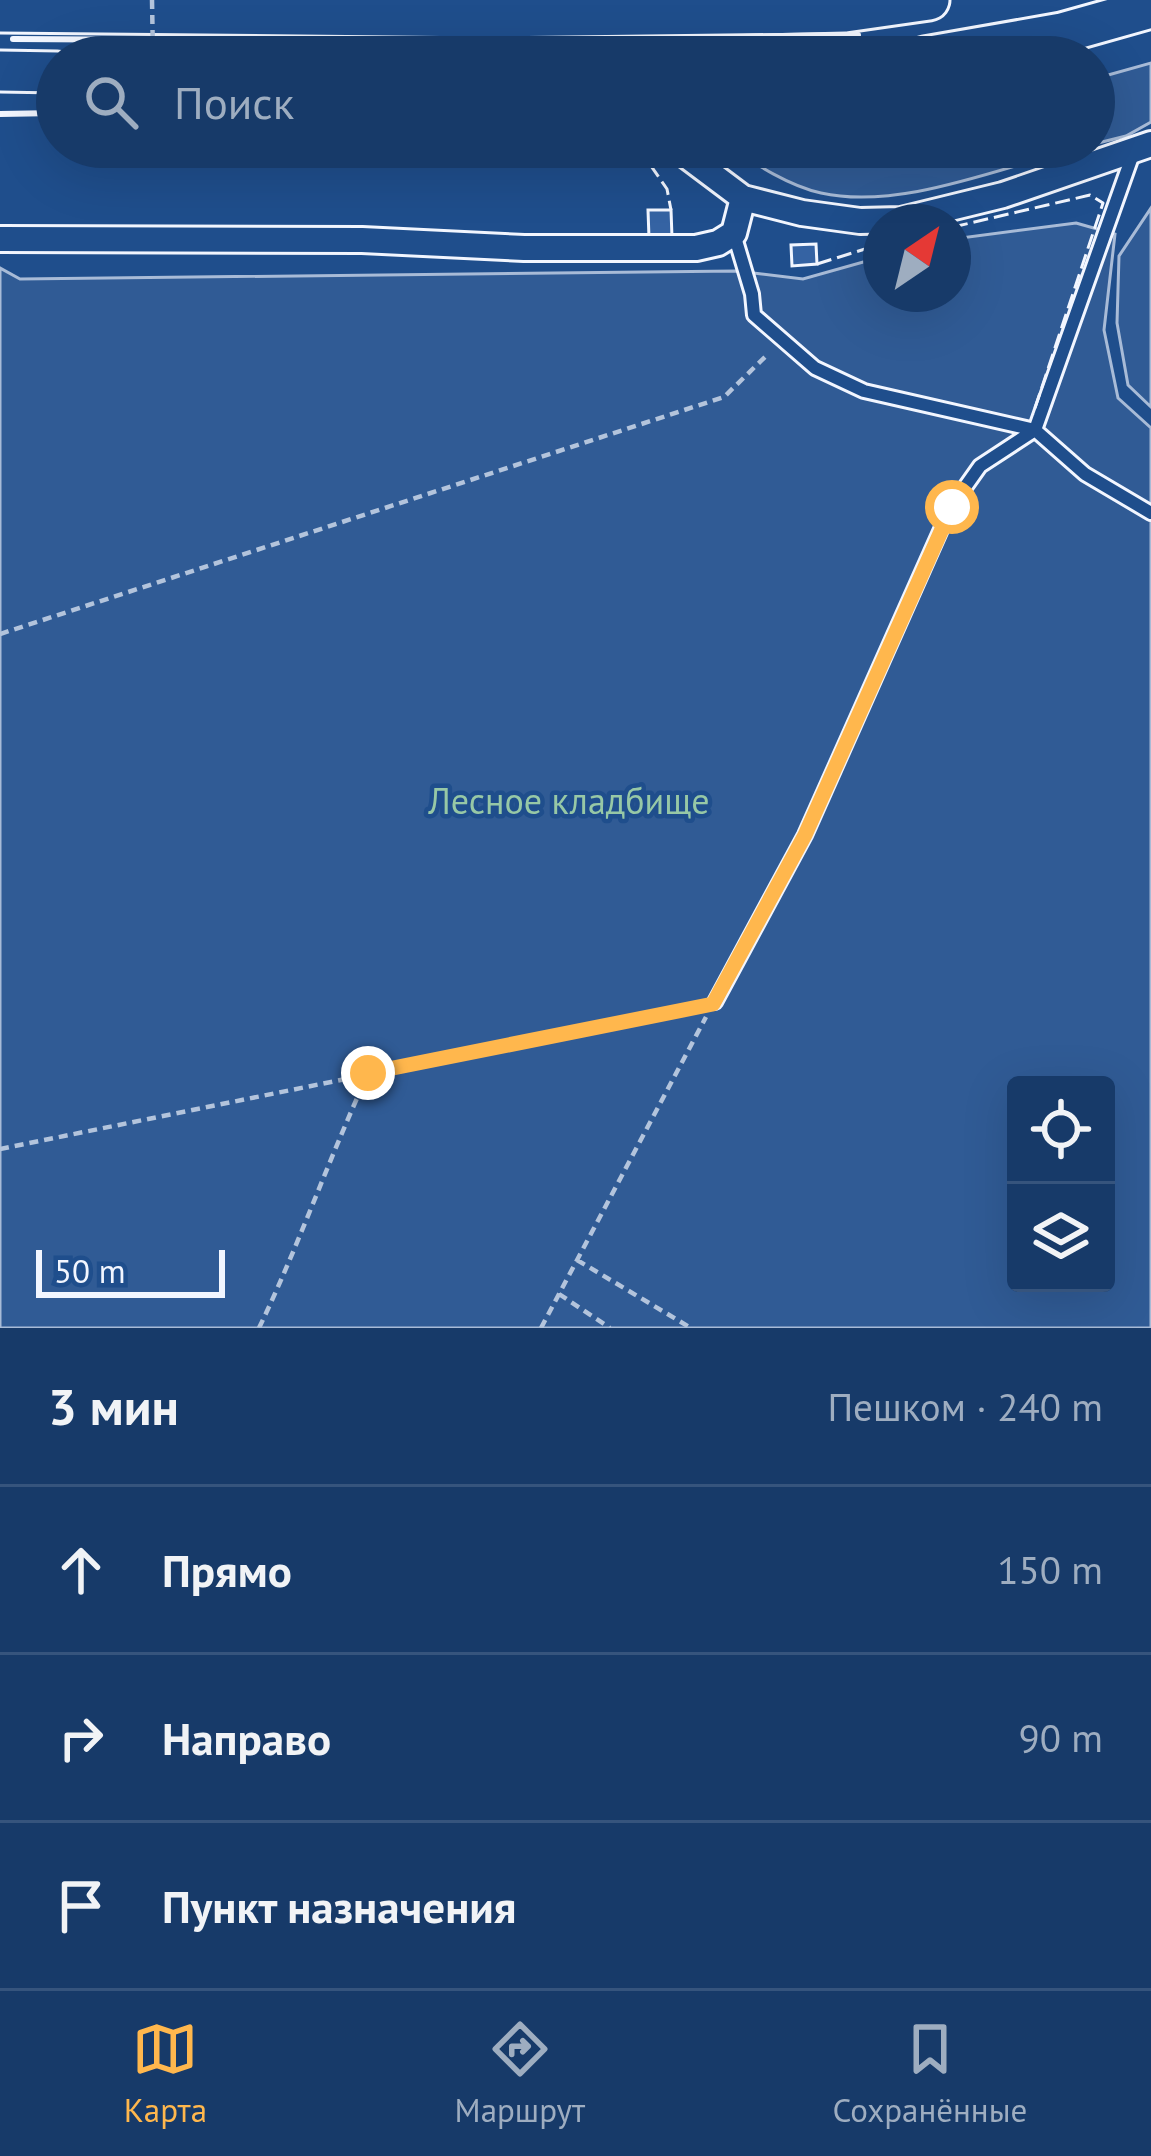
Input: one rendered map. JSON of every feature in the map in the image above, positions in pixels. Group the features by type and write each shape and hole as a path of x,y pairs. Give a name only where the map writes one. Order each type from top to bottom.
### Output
{"highway":[{"path":"0,12 594,18 845,12 929,0"},
{"path":"1045,36 1151,8"},
{"path":"0,71 36,72"}],"street":[{"path":"703,168 743,198 802,213 901,220 1003,195 1082,168"},
{"path":"0,239 362,239 524,248 696,248 734,233 743,198"}],"lane":[{"path":"715,1002 805,835 952,507 980,466 1035,430 1143,147"},
{"path":"734,233 754,315 815,368 864,392 1035,430 1085,474 1151,513"}],"path":[{"path":"152,0 153,36"},
{"path":"0,634 724,397 781,342"},
{"path":"0,1149 713,1004 541,1328"},
{"path":"259,1328 299,1246 330,1156 368,1073"},
{"path":"577,1260 691,1328"},
{"path":"559,1294 610,1328"}],"green space":[{"path":"1151,63 1151,122 1115,139 1115,73"},
{"path":"762,168 1009,168 885,196 852,197 797,185"},
{"path":"1151,208 1151,407 1128,385 1117,323 1119,256"},
{"name":"Лесное кладбище","path":"1076,223 1115,234 1104,330 1118,398 1151,428 1151,1328 0,1328 0,268 20,279 736,271 803,279 863,262 863,312 971,312 971,237"}],"building":[{"path":"648,210 671,210 672,237 649,238"},
{"path":"816,244 817,264 792,266 791,245"}],"fence":[{"path":"652,168 667,189 671,210"},
{"path":"971,223 1090,195 1103,203 1033,414"},
{"path":"817,264 863,250"}],"wall":[{"path":"774,36 858,35"},
{"path":"13,39 36,39"},
{"path":"0,114 36,113"}],"route":[{"path":"368,1073 713,1004 805,835 952,507"}]}
